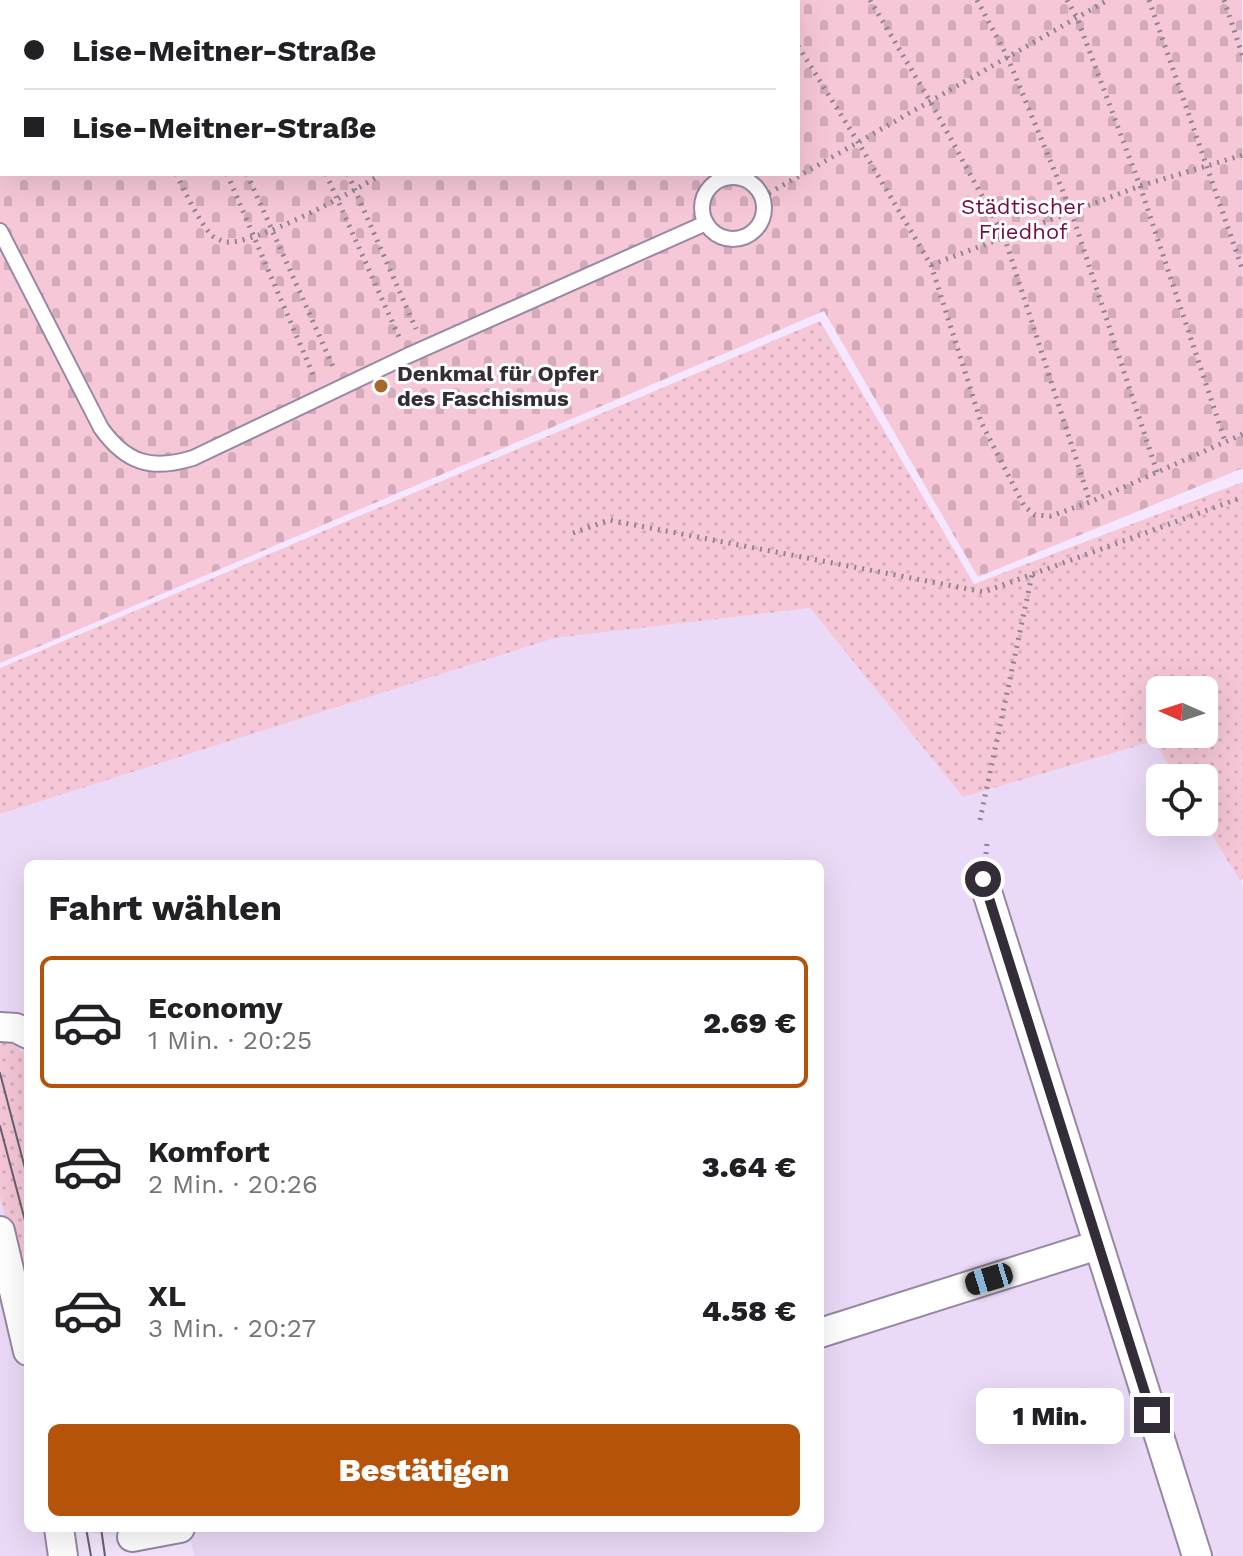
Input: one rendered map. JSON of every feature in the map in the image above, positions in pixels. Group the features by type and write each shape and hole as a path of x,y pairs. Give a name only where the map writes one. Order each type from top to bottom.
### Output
{"street":[{"path":"983,879 1197,1556"},
{"path":"0,1027 24,1032"},
{"path":"0,1231 24,1334"},
{"path":"824,1332 1098,1245"},
{"path":"60,1532 63,1556"},
{"path":"133,1540 164,1532"}],"lane":[{"path":"720,176 738,177 753,184 762,197 765,210 761,223 752,233 740,239 727,239 715,234 706,223 702,206 707,190 720,176"},
{"path":"0,231 101,428 115,447 147,463 176,464 407,356 706,223"}],"path":[{"path":"870,0 1004,236 1090,502"},
{"path":"977,0 1007,56 1071,211 1157,472"},
{"path":"1067,0 1077,18 1140,186 1225,441"},
{"path":"800,175 1108,0"},
{"path":"1149,0 1243,271"},
{"path":"1224,0 1243,57"},
{"path":"800,49 931,265 981,422 1024,506 1035,515 1051,516 1090,502 1243,434"},
{"path":"931,265 1140,186 1243,155"},
{"path":"177,176 212,236 226,242 255,237 355,191 378,176"},
{"path":"228,176 323,396"},
{"path":"248,176 342,387"},
{"path":"327,176 407,356"},
{"path":"349,176 424,349"},
{"path":"762,197 799,176"},
{"path":"573,533 609,520 984,592 1243,497"},
{"path":"980,820 1032,574"}],"shaded area":[{"path":"810,608 963,797 1146,743 1146,748 1158,748 1168,764 1146,764 1146,836 1213,836 1243,886 1243,1556 194,1556 190,1532 824,1532 824,860 24,860 24,1532 60,1532 63,1556 0,1556 0,814 555,638"},
{"path":"72,1532 159,1532 132,1537"}],"green space":[{"name":"Städtischer Friedhof","path":"800,0 1242,0 1243,468 978,577 824,311 0,663 0,176 800,176"},
{"path":"820,321 974,584 1243,482 1243,879 1240,881 1213,836 1218,836 1218,764 1168,764 1158,748 1218,748 1218,676 1146,676 1146,743 963,797 810,608 555,638 0,814 0,668"},
{"path":"0,1043 13,1044 24,1053 24,1290 0,1196"}],"tram line":[{"path":"0,1073 24,1165"},
{"path":"0,1126 24,1217"},
{"path":"87,1532 91,1556"},
{"path":"102,1532 105,1556"}],"place":[{"name":"Denkmal für Opfer des Faschismus","path":"381,386"}],"route":[{"path":"983,879 1152,1415"}]}
